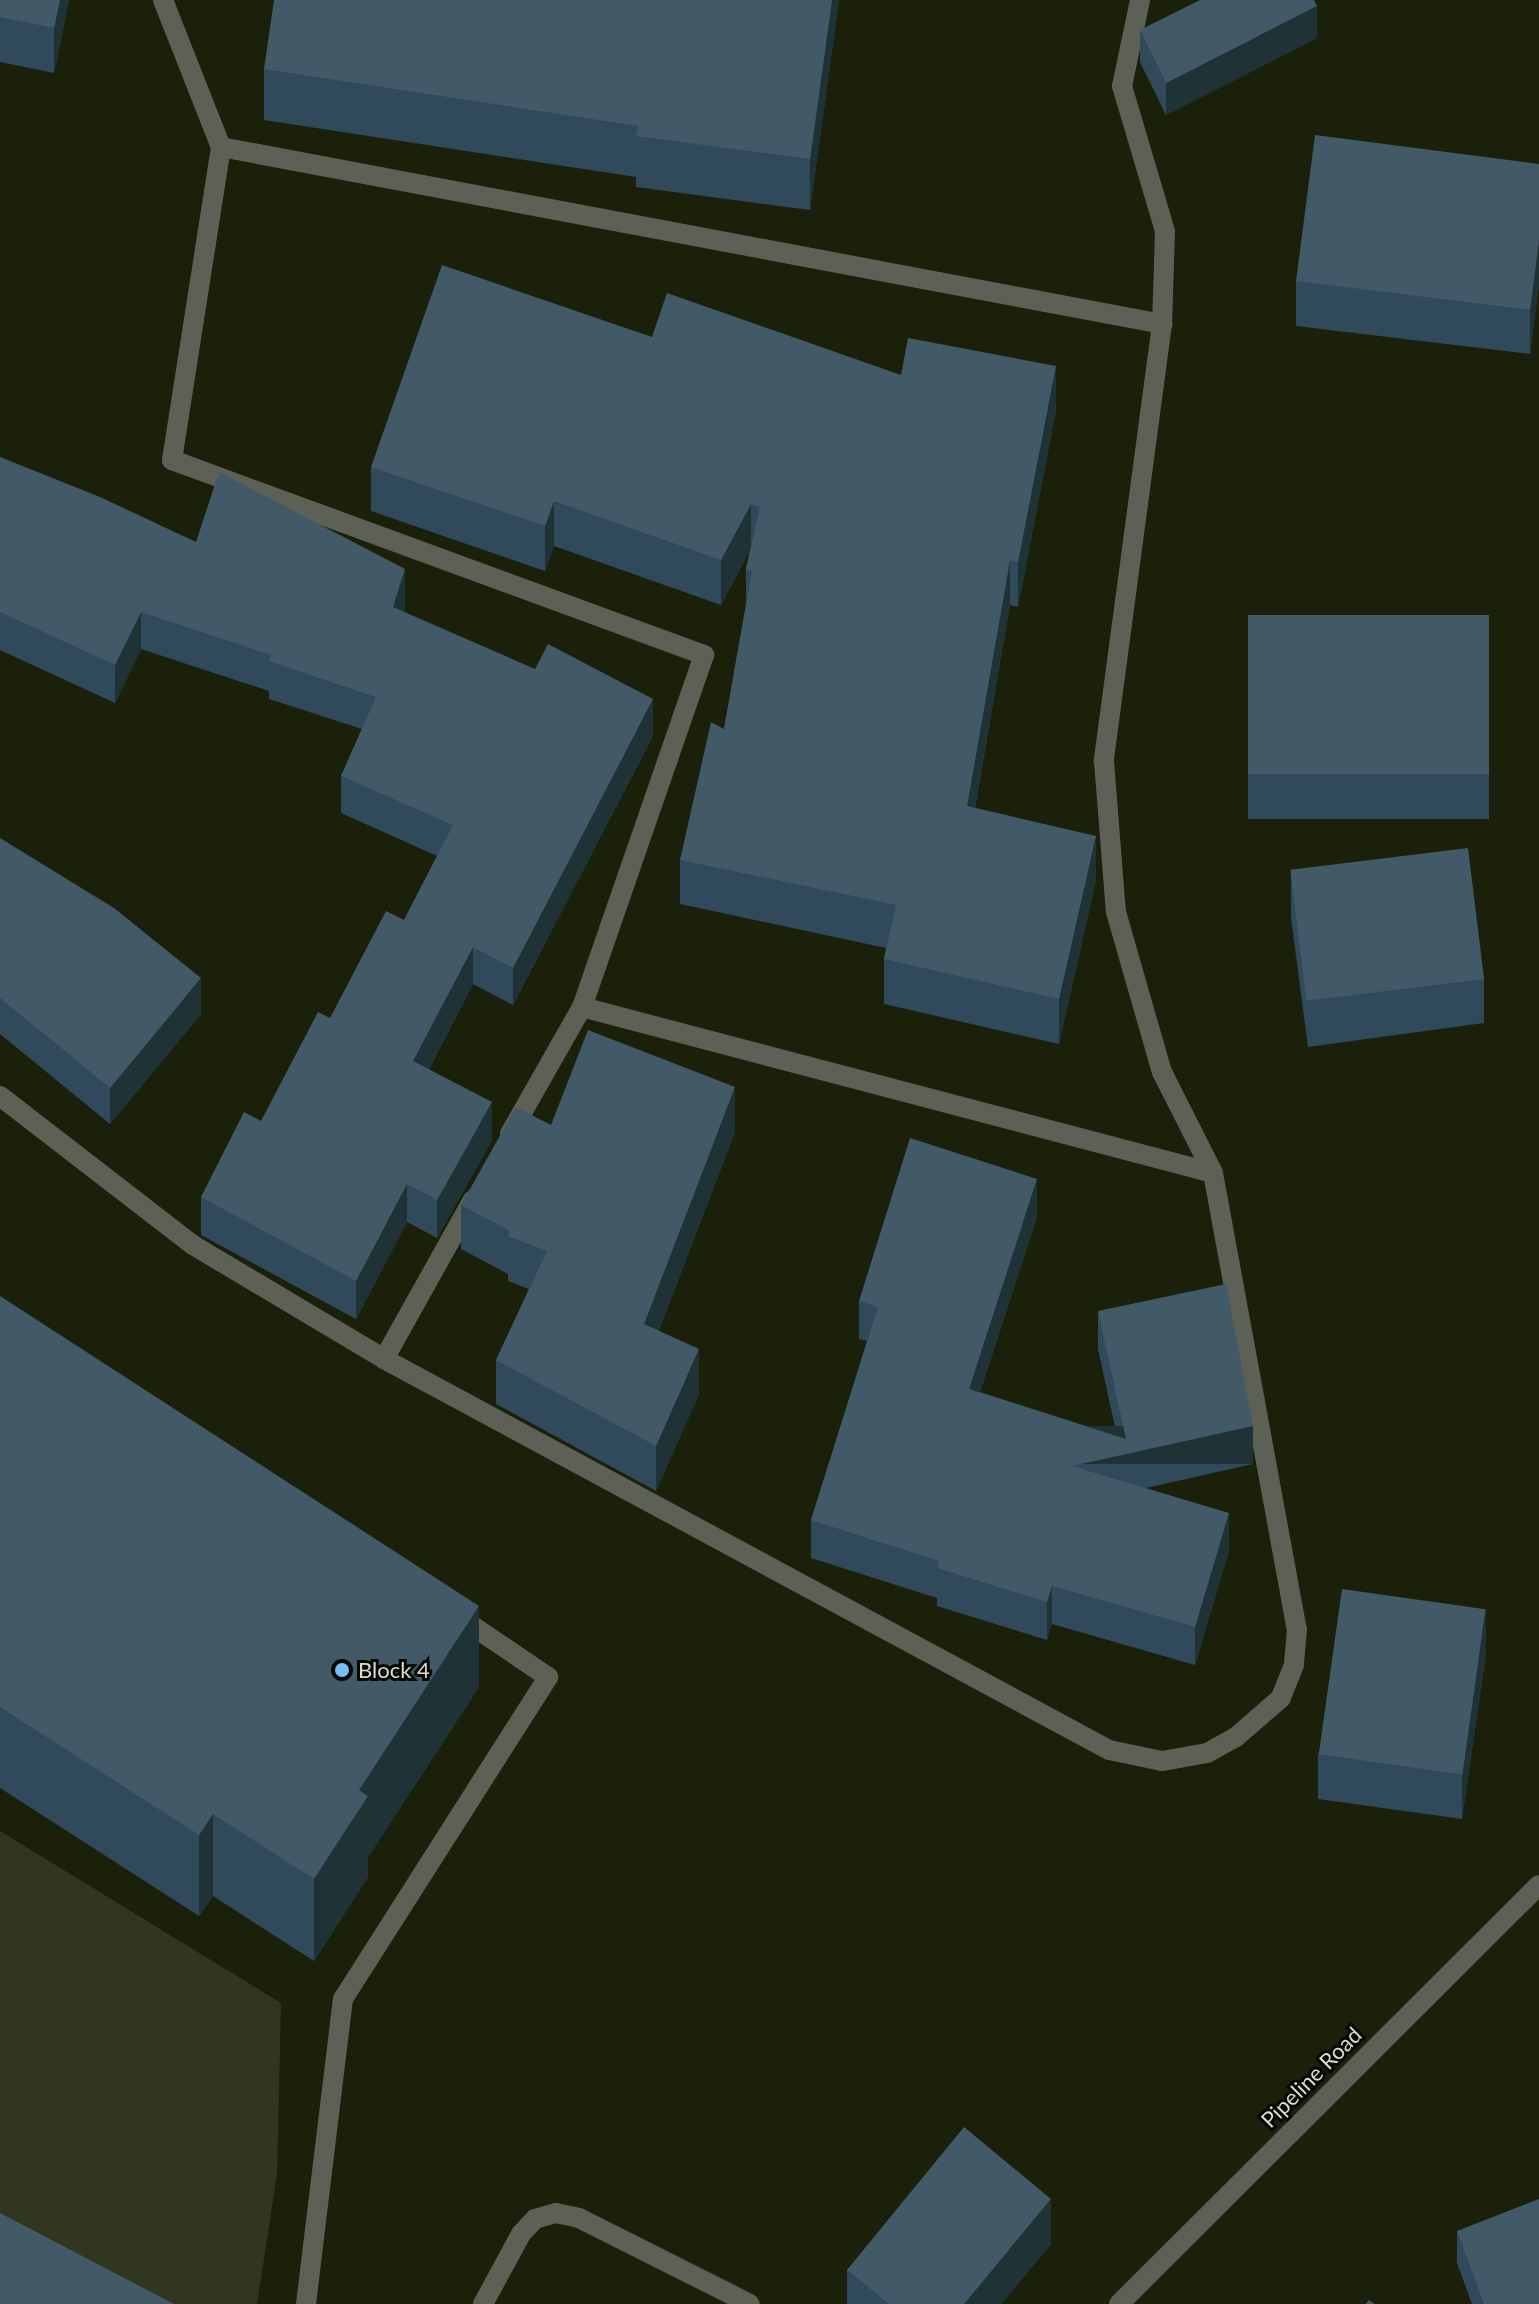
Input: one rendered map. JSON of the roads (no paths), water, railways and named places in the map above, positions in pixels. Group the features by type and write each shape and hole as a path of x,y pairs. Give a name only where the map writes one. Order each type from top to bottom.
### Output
{"street":[{"path":"163,0 221,147 172,460 704,655 582,1007 498,1156"},
{"path":"0,1096 193,1245 384,1359 1109,1750 1162,1761 1207,1753 1236,1737 1281,1698 1294,1665 1297,1629 1213,1173 1162,1072 1116,912 1104,761 1162,324 1165,231 1122,86 1140,0"},
{"path":"221,147 1162,324"},
{"path":"582,1007 1213,1173"},
{"path":"384,1359 483,1183"},
{"path":"306,2304 343,1999 548,1677 443,1607"},
{"name":"Pipeline Road","path":"1119,2304 1539,1885"},
{"path":"483,2304 521,2234 535,2219 556,2213 579,2218 750,2304"}],"place":[{"name":"Block 4","path":"342,1670"}]}
